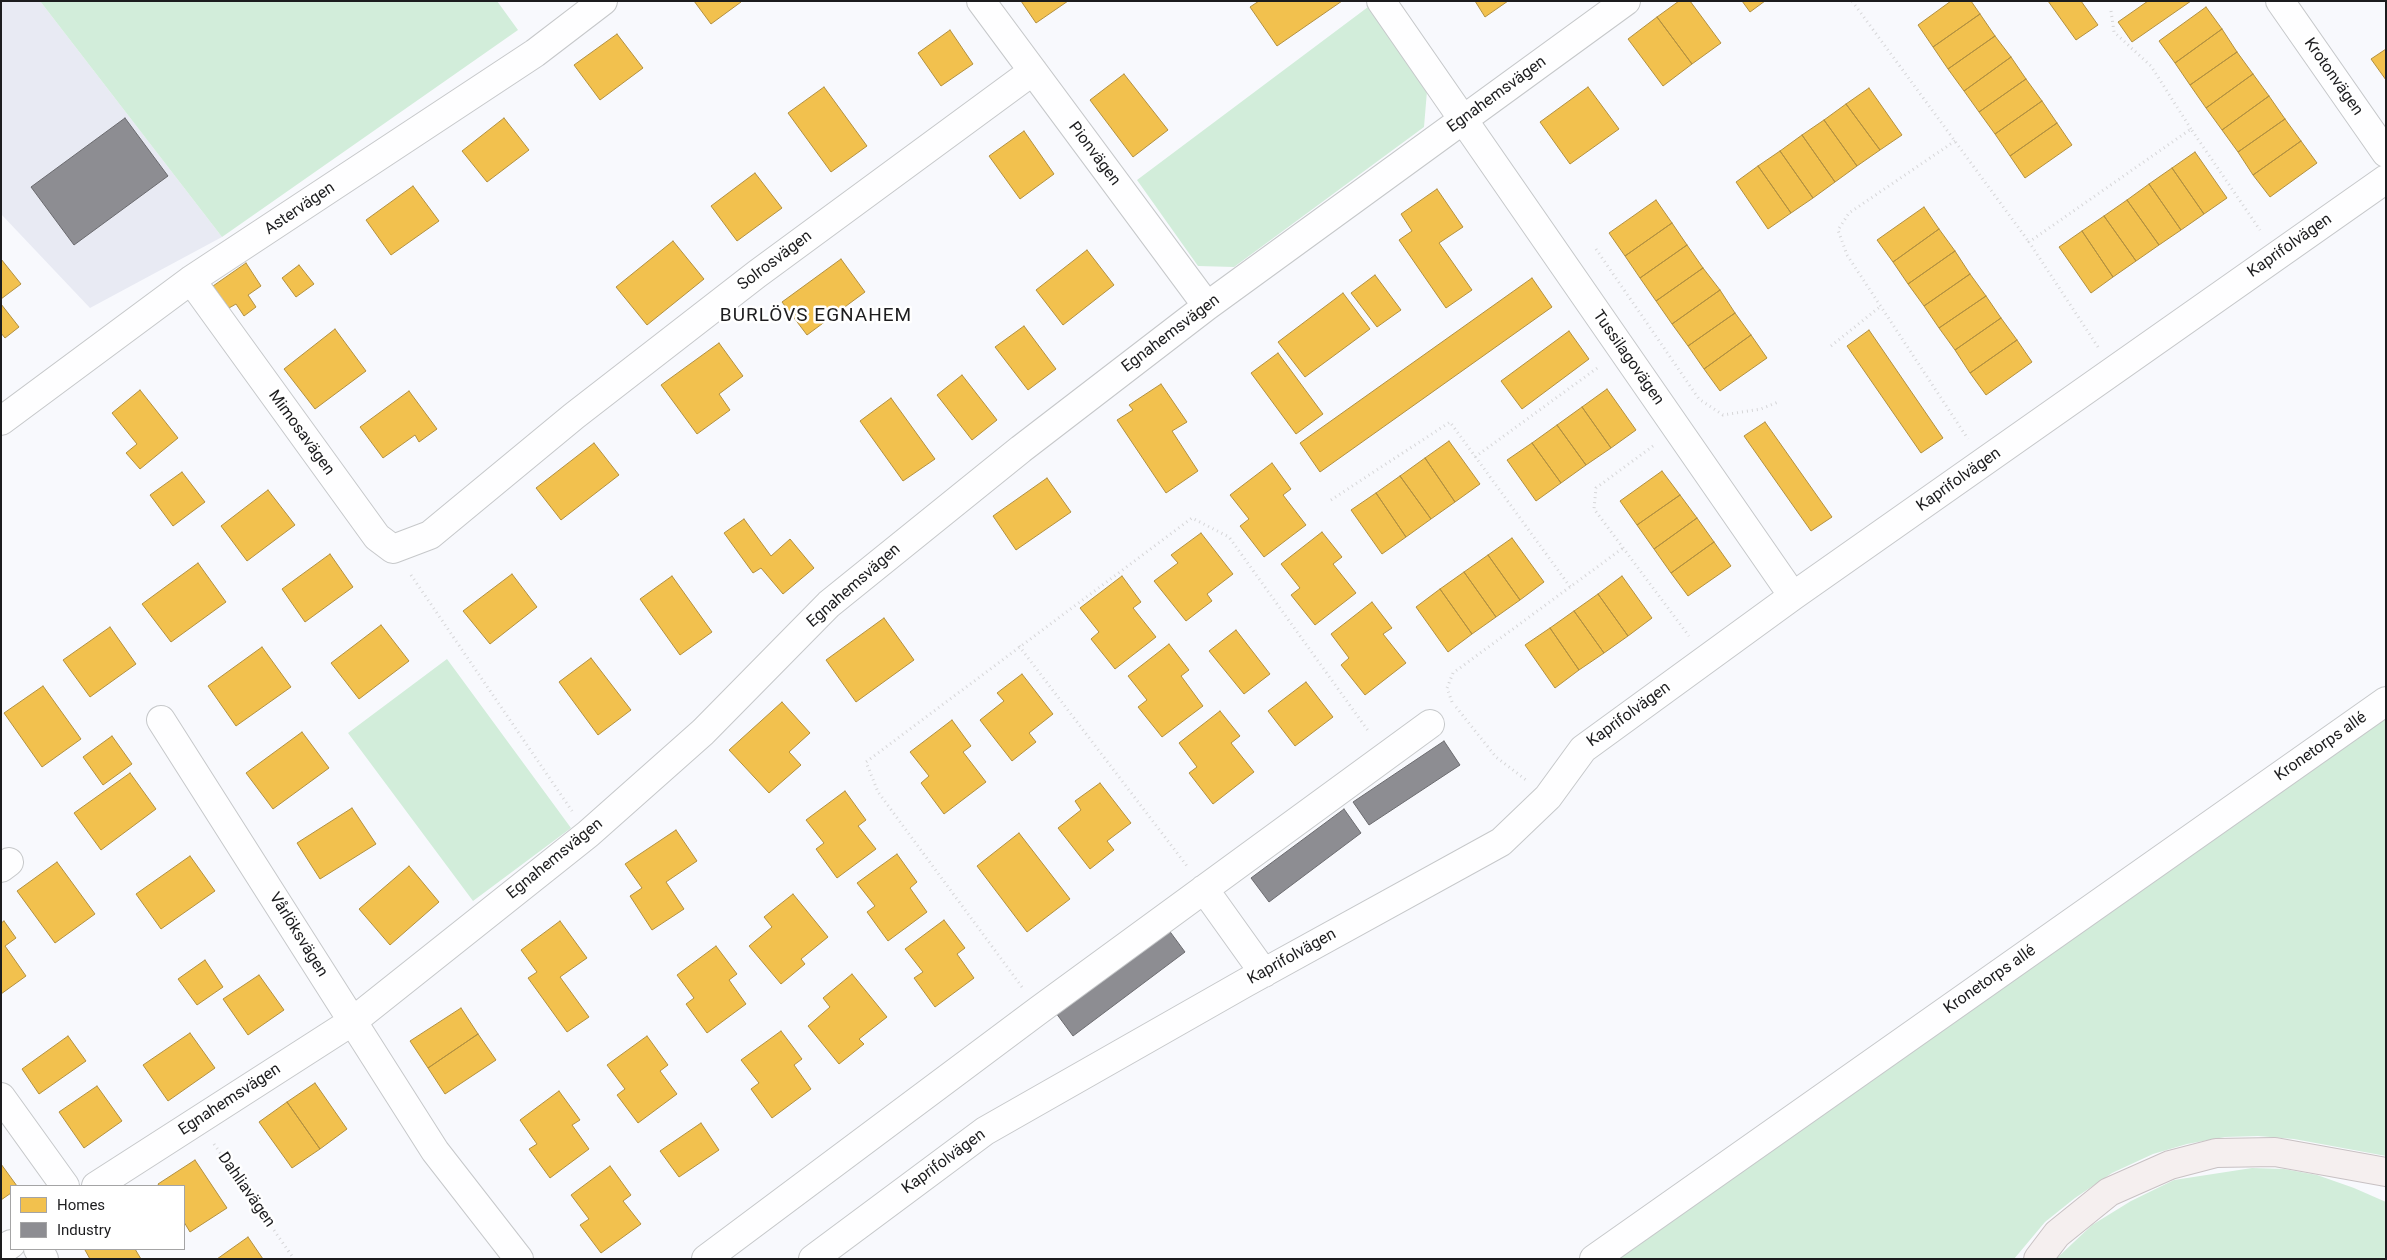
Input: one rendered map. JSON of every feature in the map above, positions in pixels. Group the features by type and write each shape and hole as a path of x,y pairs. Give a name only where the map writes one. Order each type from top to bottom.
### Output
{"highway":[{"path":"2038,1259 2057,1234 2109,1192 2170,1165 2216,1153 2275,1152 2386,1172"},
{"path":"2341,1165 2386,1183"}],"street":[{"name":"Astervägen","path":"1,421 191,280 535,53 602,1"},
{"name":"Pionvägen","path":"981,1 1207,306"},
{"name":"Tussilagovägen","path":"1381,1 1793,596"},
{"name":"Egnahemsvägen","path":"98,1185 353,1021 588,834 702,732 829,604 1029,443 1207,306 1626,1"},
{"name":"Krotonvägen","path":"2280,1 2386,153"},
{"name":"Solrosvägen","path":"393,549 430,535 574,416 749,280 1033,71"},
{"name":"Kaprifolvägen","path":"813,1259 985,1131 1264,973 1501,842 1548,796 1583,749 1793,596 2386,179"},
{"name":"Mimosavägen","path":"191,280 377,537 393,549"},
{"name":"Kronetorps allé","path":"1594,1259 2386,700"},
{"name":"Vårlöksvägen","path":"161,720 435,1151 519,1259"},
{"path":"706,1259 1039,1010 1430,724"},
{"path":"1204,889 1264,973"},
{"path":"1,1097 64,1185"}],"path":[{"path":"1852,1 2029,242 2114,370"},
{"path":"2111,11 2114,32 2152,66 2191,129 2261,231"},
{"path":"2029,242 2191,129"},
{"path":"1955,141 1849,213 1838,230 1847,255 1970,441"},
{"path":"1596,250 1699,400 1723,415 1761,409 1778,402"},
{"path":"1831,346 1881,306"},
{"path":"1475,457 1622,350"},
{"path":"1331,500 1450,422 1570,588"},
{"path":"1677,429 1596,488 1594,509 1694,642"},
{"path":"1039,1010 878,792 866,762 1192,518 1229,537 1386,756"},
{"path":"1548,796 1496,757 1452,701 1447,688 1452,673 1623,548"},
{"path":"393,549 588,834"},
{"path":"1019,646 1204,889"},
{"name":"Dahliavägen","path":"198,1121 294,1259"}],"shaded area":[{"path":"1,1 40,1 222,237 90,308 1,214"}],"green space":[{"path":"40,1 497,1 518,30 222,237"},
{"path":"1368,7 1427,91 1424,127 1234,267 1198,266 1137,180"},
{"path":"447,659 571,828 473,901 348,733"},
{"path":"2386,718 2386,1156 2294,1139 2258,1136 2225,1137 2187,1144 2153,1154 2112,1173 2075,1198 2045,1222 2014,1259 1614,1259"},
{"path":"2252,1168 2284,1169 2317,1175 2386,1202 2386,1259 2056,1259 2092,1225 2131,1201 2174,1180"}],"building: Homes":[{"path":"694,1 741,1 741,2 711,24"},
{"path":"1021,1 1068,1 1036,23"},
{"path":"1259,1 1342,1 1277,46 1250,7"},
{"path":"1475,1 1508,1 1485,17"},
{"path":"1679,1 1690,1 1721,43 1692,64 1657,17"},
{"path":"1742,1 1765,1 1750,12"},
{"path":"1951,1 1971,1 1980,14 1933,47 1918,25"},
{"path":"2048,1 2081,1 2098,25 2076,40"},
{"path":"2148,1 2191,1 2132,42 2118,22"},
{"path":"2206,7 2222,29 2175,63 2159,41"},
{"path":"1980,14 1995,36 1948,69 1933,47"},
{"path":"1657,17 1692,64 1663,86 1628,39"},
{"path":"2222,29 2237,52 2190,85 2175,63"},
{"path":"950,30 973,64 941,86 918,53"},
{"path":"617,34 643,68 600,100 574,65"},
{"path":"1995,36 2011,57 1964,91 1948,69"},
{"path":"2386,49 2386,80 2371,59"},
{"path":"2237,52 2253,74 2206,108 2190,85"},
{"path":"2011,57 2026,79 1979,112 1964,91"},
{"path":"1124,74 1168,130 1133,157 1090,100"},
{"path":"2253,74 2269,96 2222,130 2206,108"},
{"path":"2026,79 2042,101 1995,134 1979,112"},
{"path":"824,87 867,146 831,172 788,113"},
{"path":"1588,87 1619,129 1570,164 1540,122"},
{"path":"1869,88 1902,135 1880,150 1846,104"},
{"path":"2269,96 2285,119 2238,152 2222,130"},
{"path":"2042,101 2057,123 2010,156 1995,134"},
{"path":"1846,104 1880,150 1857,166 1824,120"},
{"path":"504,118 529,150 487,182 462,151"},
{"path":"2285,119 2301,141 2253,175 2238,152"},
{"path":"1824,120 1857,166 1835,182 1802,135"},
{"path":"2057,123 2072,145 2025,178 2010,156"},
{"path":"1024,131 1054,174 1020,199 989,156"},
{"path":"1802,135 1835,182 1813,198 1780,151"},
{"path":"2301,141 2317,163 2270,197 2253,175"},
{"path":"1780,151 1813,198 1791,213 1758,166"},
{"path":"2195,152 2227,198 2204,214 2172,168"},
{"path":"1758,166 1791,213 1768,229 1736,182"},
{"path":"2172,168 2204,214 2181,230 2149,184"},
{"path":"755,173 782,208 737,241 711,206"},
{"path":"2149,184 2181,230 2159,245 2127,200"},
{"path":"413,186 439,221 391,255 366,220"},
{"path":"1437,189 1463,227 1439,243 1472,290 1446,308 1399,240 1412,231 1401,214"},
{"path":"1656,200 1672,223 1625,256 1609,233"},
{"path":"2127,200 2159,245 2136,261 2104,216"},
{"path":"1924,207 1939,229 1893,262 1877,240"},
{"path":"2104,216 2136,261 2113,277 2082,231"},
{"path":"1672,223 1687,245 1640,278 1625,256"},
{"path":"1939,229 1955,251 1908,284 1893,262"},
{"path":"2082,231 2113,277 2091,293 2059,247"},
{"path":"673,241 704,279 647,325 616,287"},
{"path":"1687,245 1703,268 1656,301 1640,278"},
{"path":"1087,250 1114,285 1063,325 1036,290"},
{"path":"1955,251 1970,274 1924,306 1908,284"},
{"path":"1,259 21,284 1,299"},
{"path":"841,259 865,292 807,335 782,302"},
{"path":"246,263 261,286 248,295 256,307 244,316 236,304 229,308 213,286"},
{"path":"299,265 314,284 296,297 282,278"},
{"path":"1703,268 1720,290 1672,324 1656,301"},
{"path":"1970,274 1986,296 1939,328 1924,306"},
{"path":"1375,275 1401,310 1377,327 1351,293"},
{"path":"1532,278 1552,307 1320,472 1300,443"},
{"path":"1720,290 1735,313 1688,346 1672,324"},
{"path":"1343,293 1370,329 1305,377 1278,342"},
{"path":"1986,296 2001,318 1955,350 1939,328"},
{"path":"1,304 19,327 5,338 1,333"},
{"path":"1735,313 1751,335 1704,369 1688,346"},
{"path":"2001,318 2017,340 1970,373 1955,350"},
{"path":"1024,326 1056,369 1028,390 995,347"},
{"path":"335,329 366,371 315,409 284,369"},
{"path":"1869,330 1943,438 1921,453 1847,346"},
{"path":"1569,331 1589,359 1522,409 1501,381"},
{"path":"1751,335 1767,358 1720,391 1704,369"},
{"path":"2017,340 2032,362 1986,395 1970,373"},
{"path":"719,343 743,376 719,394 730,410 697,434 661,385"},
{"path":"1278,353 1323,414 1296,434 1251,373"},
{"path":"962,375 997,420 972,440 937,395"},
{"path":"1161,384 1187,422 1172,431 1198,471 1166,493 1117,420 1133,410 1129,405"},
{"path":"1607,389 1636,430 1611,448 1582,407"},
{"path":"140,390 178,438 140,469 126,453 137,444 112,413"},
{"path":"409,391 437,429 419,442 415,435 383,458 360,427"},
{"path":"891,398 935,459 903,481 860,421"},
{"path":"1582,407 1611,448 1586,465 1557,425"},
{"path":"1765,422 1832,517 1811,531 1744,436"},
{"path":"1557,425 1586,465 1561,483 1532,443"},
{"path":"1449,441 1480,484 1455,502 1425,458"},
{"path":"594,443 619,475 561,520 536,488"},
{"path":"1532,443 1561,483 1536,501 1507,460"},
{"path":"1425,458 1455,502 1431,519 1400,476"},
{"path":"1272,463 1291,489 1283,495 1306,525 1264,557 1240,526 1249,519 1230,495"},
{"path":"1662,471 1680,495 1637,525 1620,501"},
{"path":"182,472 205,502 173,526 150,495"},
{"path":"1400,476 1431,519 1406,537 1376,493"},
{"path":"1047,478 1071,512 1016,550 993,516"},
{"path":"268,490 295,525 247,561 221,526"},
{"path":"1376,493 1406,537 1382,554 1351,510"},
{"path":"1680,495 1697,518 1654,549 1637,525"},
{"path":"1697,518 1714,542 1671,573 1654,549"},
{"path":"744,519 771,556 790,539 814,568 783,594 761,568 753,573 724,533"},
{"path":"1322,532 1342,557 1333,564 1356,593 1315,625 1291,595 1300,588 1281,564"},
{"path":"1201,533 1233,574 1207,594 1212,601 1186,621 1154,581 1178,563 1171,555"},
{"path":"1512,538 1544,582 1520,600 1488,555"},
{"path":"1714,542 1731,566 1688,596 1671,573"},
{"path":"330,554 353,587 305,622 282,589"},
{"path":"1488,555 1520,600 1496,617 1464,572"},
{"path":"198,563 226,602 171,642 142,604"},
{"path":"1464,572 1496,617 1472,634 1440,589"},
{"path":"512,574 537,607 490,644 463,611"},
{"path":"672,576 712,632 680,655 640,599"},
{"path":"1122,576 1141,602 1133,608 1156,637 1115,669 1091,639 1099,632 1080,608"},
{"path":"1622,576 1652,618 1628,636 1598,594"},
{"path":"1440,589 1472,634 1448,652 1416,607"},
{"path":"1598,594 1628,636 1604,653 1574,611"},
{"path":"1372,602 1392,628 1383,634 1406,663 1365,695 1341,665 1349,658 1331,634"},
{"path":"1574,611 1604,653 1579,670 1550,628"},
{"path":"884,618 914,660 856,702 826,660"},
{"path":"381,625 409,661 359,699 331,663"},
{"path":"110,627 136,664 90,697 63,660"},
{"path":"1550,628 1579,670 1555,688 1525,645"},
{"path":"1236,630 1270,674 1244,694 1209,651"},
{"path":"1169,644 1189,670 1181,676 1203,706 1162,737 1138,707 1147,700 1128,676"},
{"path":"262,647 291,687 236,726 208,686"},
{"path":"591,658 631,710 598,735 559,682"},
{"path":"1022,674 1053,714 1029,733 1036,742 1012,761 980,720 1004,701 997,693"},
{"path":"1306,682 1333,717 1295,746 1268,711"},
{"path":"43,686 81,739 42,767 4,713"},
{"path":"782,702 810,733 789,752 801,765 769,793 729,750"},
{"path":"1220,711 1240,736 1231,743 1254,772 1213,804 1189,773 1197,767 1179,743"},
{"path":"952,720 971,746 963,752 986,782 944,814 921,783 929,776 910,752"},
{"path":"302,732 329,768 273,809 246,773"},
{"path":"112,736 132,764 103,785 83,757"},
{"path":"130,773 156,809 101,850 74,813"},
{"path":"1100,783 1131,823 1107,841 1114,850 1090,869 1058,828 1081,810 1075,801"},
{"path":"845,791 866,820 858,826 876,849 837,878 816,849 824,843 806,820"},
{"path":"352,808 376,844 320,879 297,843"},
{"path":"676,830 697,861 666,882 684,909 652,930 630,896 642,888 625,864"},
{"path":"1019,833 1070,899 1027,932 977,866"},
{"path":"897,854 917,882 910,888 927,912 888,941 867,912 875,906 857,883"},
{"path":"190,856 215,891 161,929 136,894"},
{"path":"57,862 95,914 55,943 17,891"},
{"path":"409,866 439,902 390,945 359,909"},
{"path":"793,894 828,937 801,959 805,964 781,984 749,946 772,927 764,917"},
{"path":"944,920 965,948 957,954 974,978 935,1007 914,978 923,972 905,949"},
{"path":"4,921 16,938 5,946 26,976 1,994 1,923"},
{"path":"560,921 587,958 560,977 589,1017 567,1032 528,978 537,972 521,950"},
{"path":"716,946 737,974 729,980 746,1004 707,1033 686,1004 694,998 677,975"},
{"path":"205,960 223,987 197,1005 178,979"},
{"path":"852,974 887,1017 859,1039 864,1044 839,1064 808,1026 830,1007 823,998"},
{"path":"259,975 284,1010 248,1035 223,999"},
{"path":"461,1008 478,1034 428,1068 410,1041"},
{"path":"781,1031 802,1059 794,1065 811,1089 772,1118 751,1089 759,1083 741,1060"},
{"path":"190,1033 215,1068 168,1101 143,1065"},
{"path":"478,1034 496,1060 445,1094 428,1068"},
{"path":"68,1036 86,1061 39,1094 22,1069"},
{"path":"647,1036 668,1065 660,1071 677,1094 638,1123 617,1095 625,1089 607,1065"},
{"path":"315,1083 347,1129 320,1149 287,1102"},
{"path":"97,1086 122,1121 84,1148 59,1112"},
{"path":"559,1091 580,1120 572,1125 589,1149 550,1178 529,1149 537,1144 520,1120"},
{"path":"287,1102 320,1149 292,1168 259,1122"},
{"path":"701,1123 719,1150 679,1177 660,1151"},
{"path":"195,1160 227,1208 190,1232 185,1224 185,1185 158,1184"},
{"path":"1,1164 16,1185 10,1185 10,1194 1,1200"},
{"path":"610,1166 631,1195 623,1201 641,1224 601,1253 580,1225 589,1219 571,1195"},
{"path":"248,1237 263,1259 217,1259"},
{"path":"85,1250 136,1250 141,1259 90,1259"}],"building: Industry":[{"path":"125,118 168,176 74,245 31,187"},
{"path":"1444,741 1460,765 1369,825 1353,802"},
{"path":"1344,809 1361,833 1269,902 1251,878"},
{"path":"1168,929 1185,952 1073,1036 1056,1013"}],"district":[{"name":"BURLÖVS EGNAHEM","path":"816,316"}]}
